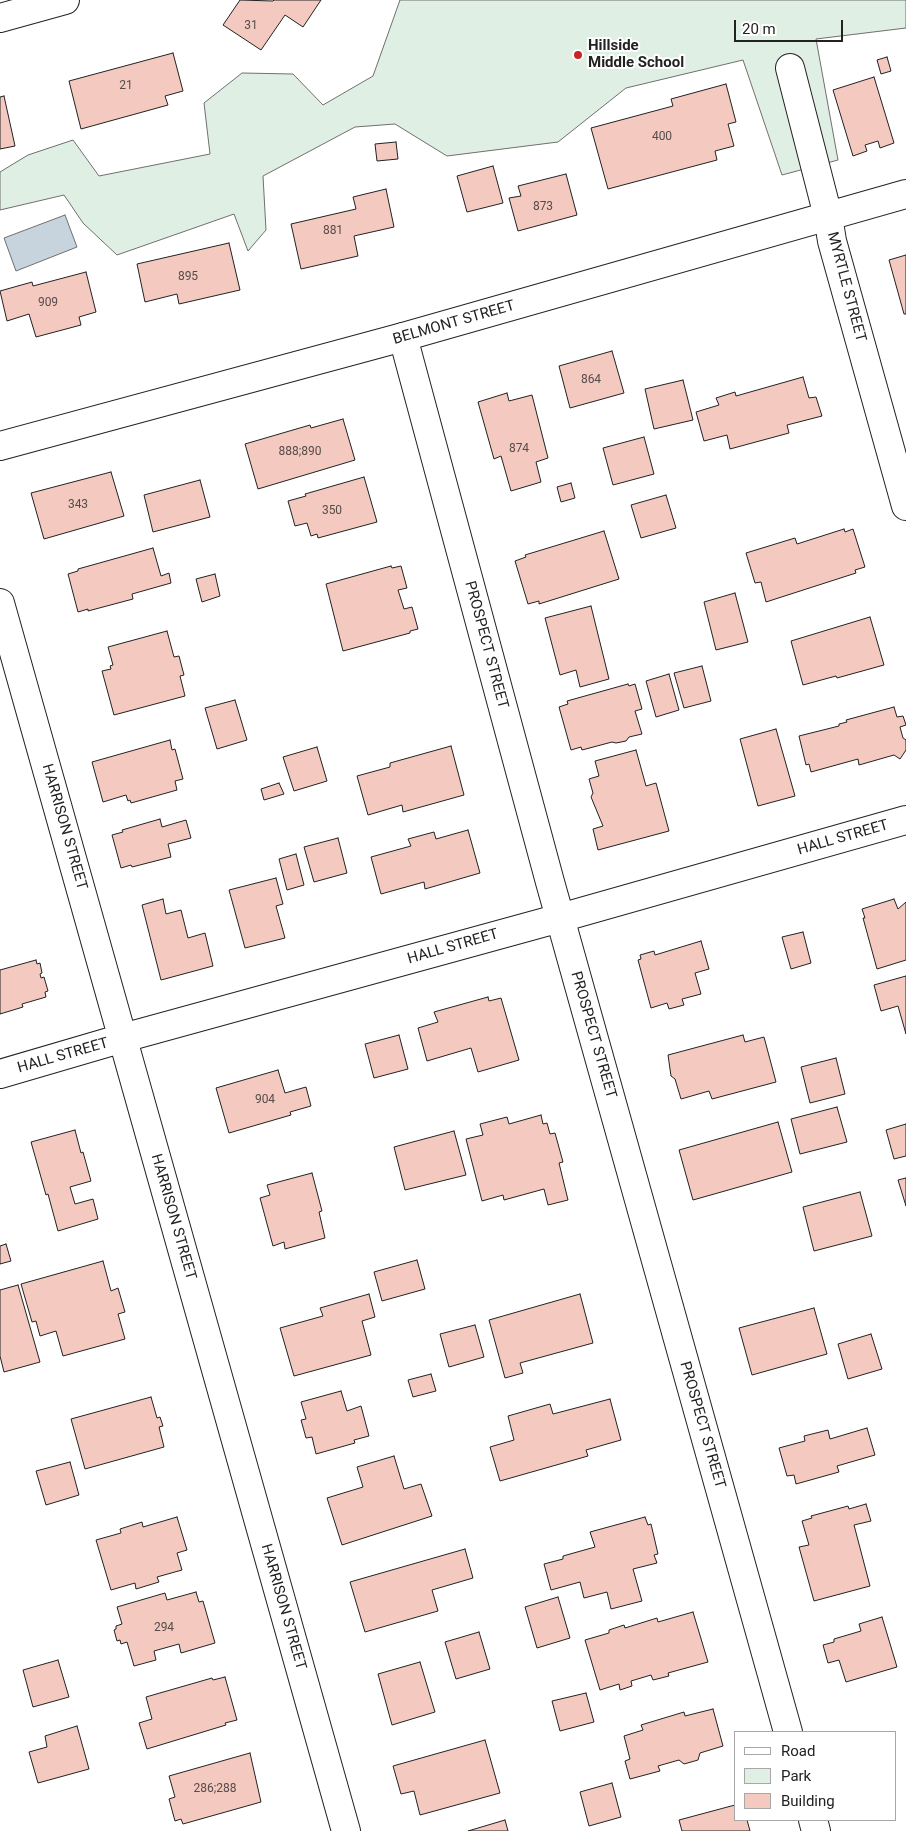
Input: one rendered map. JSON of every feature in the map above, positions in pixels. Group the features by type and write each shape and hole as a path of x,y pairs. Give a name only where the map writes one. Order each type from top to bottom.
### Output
{"street":[{"path":"0,18 65,0"},
{"name":"MYRTLE STREET","path":"790,68 828,216 832,241 906,506"},
{"name":"BELMONT STREET","path":"0,446 403,337 906,194"},
{"name":"PROSPECT STREET","path":"403,337 408,362 560,918 788,1731"},
{"name":"HARRISON STREET","path":"0,603 346,1831"},
{"name":"HALL STREET","path":"0,1074 906,820"}],"green space":[{"path":"400,0 906,0 906,28 816,39 838,160 782,175 743,60 626,88 558,142 447,156 395,124 355,127 263,176 266,230 248,251 234,214 117,255 83,223 64,195 0,210 0,172 28,155 73,140 99,176 210,154 204,103 242,73 293,74 323,105 373,76"}],"shaded area":[{"path":"65,215 77,247 16,271 4,238"}],"building":[{"path":"240,0 321,0 303,27 285,15 261,50 223,25"},
{"path":"173,53 183,91 165,96 168,105 81,129 69,81"},
{"path":"887,57 891,71 881,74 877,60"},
{"path":"874,77 894,143 880,148 878,141 865,145 867,151 853,156 833,90"},
{"path":"726,84 736,122 728,124 734,146 715,151 717,160 608,189 591,128 673,106 671,99"},
{"path":"4,96 15,146 0,149 0,97"},
{"path":"396,142 398,159 377,161 375,144"},
{"path":"493,166 503,203 467,212 457,176"},
{"path":"566,174 577,215 518,231 509,198 521,196 518,186"},
{"path":"386,189 394,227 354,236 358,256 301,269 291,224 356,209 353,197"},
{"path":"229,243 240,290 179,304 177,294 145,302 137,264"},
{"path":"906,255 906,314 904,314 889,260"},
{"path":"86,272 96,312 79,317 81,325 36,337 29,314 7,321 0,291 32,282 33,286"},
{"path":"612,351 624,393 570,408 559,366"},
{"path":"803,377 809,398 816,397 822,416 787,425 789,433 730,449 727,435 704,441 696,412 719,405 716,398 735,392 736,396"},
{"path":"683,380 693,420 654,429 645,389"},
{"path":"507,393 509,401 532,395 548,458 536,462 541,482 511,491 501,456 494,459 478,402"},
{"path":"343,419 355,460 258,489 245,444 310,425 311,428"},
{"path":"644,437 654,474 613,485 603,448"},
{"path":"111,472 124,516 44,539 31,493"},
{"path":"364,477 377,522 318,538 317,534 311,536 307,523 295,526 288,501 306,496 305,494"},
{"path":"200,480 210,517 153,532 144,495"},
{"path":"571,483 575,498 561,502 557,487"},
{"path":"666,495 676,528 641,538 631,505"},
{"path":"844,529 845,532 853,529 865,567 855,570 856,573 766,602 761,582 755,583 746,553 795,538 797,544"},
{"path":"604,531 619,579 539,604 539,601 528,604 515,561 526,557 525,555"},
{"path":"153,548 161,576 169,573 171,583 132,594 133,599 78,612 68,574 78,571 78,569"},
{"path":"391,566 392,568 401,566 407,588 398,590 404,609 412,607 418,629 410,631 410,633 343,651 326,584"},
{"path":"215,574 220,596 202,602 196,579"},
{"path":"735,593 748,642 716,650 704,602"},
{"path":"591,606 609,679 580,687 576,670 560,675 545,618"},
{"path":"870,617 884,665 803,685 791,641"},
{"path":"167,631 174,657 179,656 184,675 180,676 185,696 114,715 102,671 111,669 110,666 113,665 108,647"},
{"path":"702,666 711,701 684,708 674,673"},
{"path":"669,674 679,710 656,717 646,681"},
{"path":"628,684 629,686 635,684 642,709 635,711 642,734 629,737 626,741 612,742 582,750 581,747 571,750 559,707 568,704 567,701"},
{"path":"235,700 247,740 217,749 205,708"},
{"path":"894,707 897,717 903,716 906,725 900,727 903,738 906,740 906,750 900,759 894,755 859,765 858,759 811,772 809,764 806,765 799,736 839,726 839,724 847,722 846,720"},
{"path":"776,729 795,796 758,806 740,739"},
{"path":"170,740 172,750 175,749 183,779 175,781 177,790 131,803 126,795 103,802 92,762"},
{"path":"451,746 464,795 403,812 402,805 368,815 357,776 390,767 390,763"},
{"path":"317,747 327,781 294,791 283,757"},
{"path":"636,750 646,786 656,783 669,831 598,850 593,829 603,826 591,797 593,793 589,779 599,776 595,761"},
{"path":"279,783 284,794 264,800 261,789"},
{"path":"160,819 162,827 186,820 191,838 168,844 171,857 121,868 112,835 123,832 122,830"},
{"path":"468,830 480,873 425,889 424,882 381,894 371,857 411,846 408,839 434,832 436,839"},
{"path":"338,838 347,873 314,882 304,847"},
{"path":"296,854 304,885 287,890 279,859"},
{"path":"276,878 283,904 276,906 285,938 245,948 229,890"},
{"path":"163,899 166,914 181,910 188,938 205,933 213,966 161,980 142,905"},
{"path":"894,899 898,909 906,902 906,960 877,969 862,909"},
{"path":"803,932 811,963 791,969 782,937"},
{"path":"701,941 709,969 695,973 701,994 682,999 684,1005 669,1009 667,1003 651,1008 638,960 641,959 640,955 654,951 655,955"},
{"path":"36,960 37,964 40,963 41,978 44,977 48,991 45,992 46,997 22,1004 23,1007 0,1014 0,970"},
{"path":"906,976 906,1034 898,1006 881,1011 874,985"},
{"path":"488,997 489,1001 501,998 519,1060 478,1072 471,1048 427,1061 418,1028 438,1022 434,1012"},
{"path":"399,1035 408,1069 374,1078 365,1044"},
{"path":"743,1035 745,1042 764,1037 776,1082 712,1099 709,1091 681,1099 675,1079 671,1076 668,1055"},
{"path":"836,1058 845,1094 810,1103 801,1067"},
{"path":"278,1070 285,1093 306,1087 311,1106 290,1112 291,1115 229,1133 216,1088"},
{"path":"837,1107 847,1142 800,1154 791,1119"},
{"path":"541,1115 543,1124 547,1123 550,1134 555,1133 563,1162 559,1163 568,1200 548,1205 544,1189 504,1200 503,1195 482,1201 466,1139 483,1135 480,1124 507,1117 509,1124"},
{"path":"778,1122 792,1172 693,1200 679,1150"},
{"path":"906,1124 906,1156 894,1159 886,1130"},
{"path":"75,1130 91,1181 70,1187 75,1204 93,1199 98,1219 58,1231 31,1142"},
{"path":"454,1131 466,1175 405,1190 394,1147"},
{"path":"312,1173 322,1211 319,1212 325,1238 285,1249 284,1242 273,1246 260,1198 270,1195 267,1185"},
{"path":"906,1178 906,1206 898,1180"},
{"path":"860,1192 872,1236 814,1251 803,1207"},
{"path":"6,1244 11,1261 0,1264 0,1246"},
{"path":"417,1260 425,1289 382,1301 374,1272"},
{"path":"103,1261 111,1291 118,1288 125,1312 118,1314 125,1339 63,1356 56,1331 40,1336 36,1321 32,1322 21,1284"},
{"path":"18,1285 40,1362 4,1372 0,1356 0,1290"},
{"path":"369,1294 375,1317 362,1321 371,1355 294,1376 280,1328 323,1316 320,1308"},
{"path":"580,1294 593,1343 520,1363 523,1373 505,1378 489,1320"},
{"path":"814,1308 827,1354 752,1375 739,1328"},
{"path":"475,1325 484,1357 449,1367 440,1334"},
{"path":"871,1334 882,1369 848,1379 838,1344"},
{"path":"431,1374 436,1391 413,1397 408,1380"},
{"path":"341,1391 347,1411 361,1406 369,1436 354,1440 355,1443 316,1454 312,1437 306,1438 301,1420 306,1419 301,1402"},
{"path":"151,1397 157,1418 160,1417 163,1426 159,1427 164,1447 85,1469 71,1419"},
{"path":"610,1399 621,1440 586,1450 588,1456 500,1481 490,1447 514,1440 508,1416 550,1404 553,1414"},
{"path":"867,1428 875,1455 837,1466 839,1472 796,1484 794,1475 787,1476 779,1448 805,1441 804,1436 828,1430 830,1439"},
{"path":"394,1456 404,1489 421,1484 432,1516 342,1545 327,1498 363,1487 357,1467"},
{"path":"70,1462 79,1495 46,1505 36,1471"},
{"path":"866,1504 871,1521 854,1525 870,1586 814,1601 799,1547 809,1545 802,1521 812,1518 811,1516 848,1506 849,1509"},
{"path":"177,1517 187,1550 177,1553 182,1570 157,1577 159,1582 136,1589 135,1583 111,1590 96,1540 121,1533 120,1529 142,1522 143,1527"},
{"path":"645,1517 648,1525 651,1524 658,1554 654,1555 657,1563 633,1569 642,1601 611,1609 607,1592 584,1598 580,1582 551,1590 544,1564 563,1559 563,1556 595,1547 590,1532"},
{"path":"465,1549 473,1578 432,1590 438,1611 365,1632 350,1582"},
{"path":"196,1592 199,1602 203,1601 215,1643 181,1653 179,1644 154,1651 156,1660 134,1666 127,1642 121,1644 120,1640 117,1641 114,1630 116,1626 122,1624 117,1607 165,1593 167,1600"},
{"path":"558,1597 570,1638 537,1648 525,1607"},
{"path":"693,1612 708,1662 668,1673 669,1676 653,1680 651,1675 631,1681 632,1686 620,1690 619,1684 600,1690 585,1640 609,1633 609,1630 624,1625 625,1628 657,1618 658,1622"},
{"path":"882,1617 897,1667 846,1682 839,1660 828,1663 823,1645 834,1642 834,1639 861,1631 859,1624"},
{"path":"479,1632 490,1669 456,1679 445,1642"},
{"path":"58,1660 69,1697 33,1707 23,1670"},
{"path":"420,1662 435,1712 392,1725 378,1674"},
{"path":"225,1677 237,1720 147,1749 139,1723 152,1719 146,1697 212,1678 213,1680"},
{"path":"586,1693 594,1722 560,1731 552,1701"},
{"path":"713,1709 723,1746 700,1753 698,1760 684,1764 679,1760 658,1766 660,1771 630,1779 625,1761 630,1759 624,1736 643,1730 641,1725 684,1712 685,1716"},
{"path":"77,1726 89,1769 38,1783 29,1752 47,1747 45,1736"},
{"path":"485,1740 500,1793 420,1815 414,1791 401,1794 393,1766"},
{"path":"250,1753 261,1802 183,1824 181,1819 175,1821 169,1799 175,1797 169,1776"},
{"path":"612,1783 621,1817 589,1826 580,1792"},
{"path":"734,1805 734,1821 747,1821 750,1831 682,1831 679,1820"},
{"path":"505,1820 508,1831 468,1831"}],"place":[{"name":"Hillside Middle School","path":"578,55"}]}
